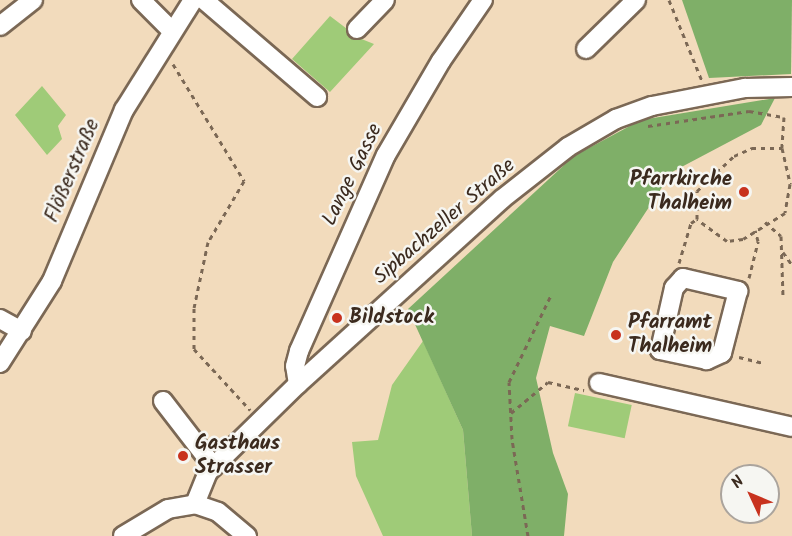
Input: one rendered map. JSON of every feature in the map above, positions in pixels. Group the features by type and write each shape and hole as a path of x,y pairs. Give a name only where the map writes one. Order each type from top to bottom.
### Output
{"street":[{"path":"0,26 33,0"},
{"path":"141,0 172,31"},
{"name":"Flößerstraße","path":"0,363 22,332 52,281 114,131 162,47 194,0"},
{"path":"204,0 317,97"},
{"path":"357,29 385,0"},
{"name":"Lange Gasse","path":"298,384 295,366 299,351 386,155 441,61 483,0"},
{"path":"585,49 636,0"},
{"name":"Sipbachzeller Straße","path":"195,504 214,467 298,384 502,199 568,147 616,119 707,94 792,87"},
{"path":"683,278 738,291 722,353 707,360 660,350 674,288 683,278"},
{"path":"0,319 22,332"},
{"path":"599,383 792,427"},
{"path":"163,401 214,467"},
{"path":"135,533 168,509 195,504 218,512 247,536"}],"path":[{"path":"669,0 707,94"},
{"path":"162,47 244,181 208,242 194,308 194,349 261,421"},
{"path":"659,126 748,111 784,117 782,148 790,184 784,213 765,222 743,239 727,241 697,219"},
{"path":"697,219 697,191 715,171 752,147 782,148"},
{"path":"674,288 691,223 697,219"},
{"path":"765,222 781,236 783,295"},
{"path":"738,291 746,288 758,241 755,230"},
{"path":"782,251 792,265"},
{"path":"528,536 511,413 509,382 551,295"},
{"path":"722,353 763,363"},
{"path":"511,413 549,382 597,394 599,383"}],"green space":[{"path":"682,0 792,0 791,74 709,78"},
{"path":"330,16 359,38 374,44 330,92 292,59"},
{"path":"42,86 66,115 58,126 62,139 47,155 15,115"},
{"path":"775,98 761,125 672,172 613,262 584,336 550,326 536,378 553,453 568,494 564,536 472,536 463,430 408,309 574,156 641,120"},
{"path":"423,341 463,430 472,536 383,536 356,476 352,442 378,440 392,385"},
{"path":"575,393 632,405 625,438 568,426"}],"place":[{"name":"Pfarrkirche Thalheim","path":"744,192"},
{"name":"Bildstock","path":"337,318"},
{"name":"Pfarramt Thalheim","path":"616,335"},
{"name":"Gasthaus Strasser","path":"183,456"}]}
